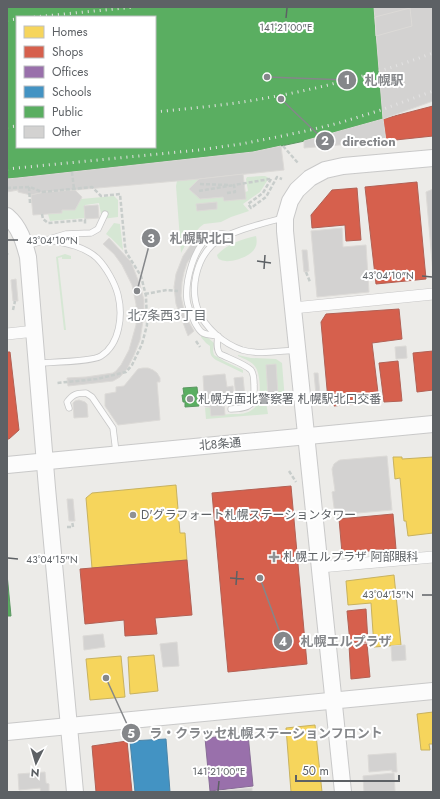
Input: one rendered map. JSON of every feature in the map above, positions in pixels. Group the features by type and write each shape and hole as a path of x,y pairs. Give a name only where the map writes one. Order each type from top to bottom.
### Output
{"street":[{"path":"343,792 297,350 285,218 290,201 297,190 310,178 325,170 343,166 433,158"},
{"path":"7,216 17,227 22,236 28,257 75,792"},
{"path":"293,308 433,294"},
{"path":"7,334 35,331"},
{"name":"北8条通","path":"7,465 433,424"},
{"path":"320,567 433,557"},
{"path":"7,732 433,691"}],"lane":[{"path":"25,246 66,234 91,232 98,229 105,214"},
{"path":"285,218 262,223 229,235 216,242 208,250 199,266 196,274 195,294 198,310 206,324 218,336 230,344 242,350 258,352 297,350"},
{"path":"218,336 201,332 192,318 187,301 188,274 194,257 205,241 213,235 220,233 229,235"},
{"path":"37,363 89,360 101,357 114,342 120,316 118,295 106,269 96,258 84,250 71,245 49,240"},
{"path":"218,336 218,352 246,367 250,370 254,378 255,394 253,402 247,407 231,409"},
{"path":"69,408 67,402 75,394 86,393 92,397 113,428 116,454"}],"path":[{"path":"283,146 298,163"},
{"path":"72,172 74,189"},
{"path":"199,191 271,179 263,192 248,204 251,208 266,197 277,177 282,180"},
{"path":"200,184 234,185"},
{"path":"227,193 235,192 234,185"},
{"path":"29,187 30,203 32,203"},
{"path":"7,188 29,187 42,192 92,187 101,196 120,194 126,252"},
{"path":"306,272 310,282"},
{"path":"145,294 167,290 178,291"},
{"path":"13,310 15,301"},
{"path":"318,395 322,400"},
{"path":"289,471 296,482"},
{"path":"67,527 73,526 72,521"}],"green space":[{"path":"265,176 269,178 260,192 243,204 249,211 221,222 204,224 187,242 181,253 176,186 179,179 199,179 189,189 200,199 223,197 224,200 248,191 247,177"},
{"path":"114,196 118,200 118,217 102,219 99,203 85,205 86,218 50,221 48,214 61,213 62,210 75,210 81,199"},
{"path":"114,223 120,224 123,250 106,234"},
{"path":"256,236 256,247 245,257 229,261 220,260 218,258 217,255 230,245 240,240"},
{"path":"65,254 71,256 71,259 62,259 62,257 58,258 66,330 64,330 56,257"},
{"path":"201,335 207,337 214,343 214,355 243,370 243,373 214,359 210,351 210,346 201,337"},
{"path":"238,355 251,358 276,359 282,363 285,401 266,402 268,414 206,419 205,408 210,407 211,416 248,412 256,406 260,389 258,372 248,360"}],"building: Homes":[{"path":"393,457 402,457 402,459 433,457 433,533 408,536 406,521 404,521 400,478 395,479"},
{"name":"D'グラフォート札幌ステーションタワー","path":"176,485 180,533 185,533 187,560 92,568 86,498 92,493"},
{"path":"394,575 401,645 374,647 371,603 348,605 346,581"},
{"path":"154,655 158,691 130,694 128,657"},
{"path":"121,656 125,697 90,700 86,659"},
{"path":"433,712 433,744 429,744 430,750 421,750 417,714"},
{"path":"315,725 322,792 291,792 286,728"}],"building: Shops":[{"path":"433,106 433,136 386,141 383,119"},
{"path":"417,182 426,279 376,284 365,187"},
{"path":"357,188 361,240 346,241 345,225 312,228 311,215 332,190"},
{"path":"399,309 402,339 372,343 379,401 334,406 328,400 321,322 326,314"},
{"path":"433,351 433,390 417,392 413,353"},
{"path":"7,352 10,352 19,430 9,439 7,439"},
{"path":"398,361 402,401 384,402 379,363"},
{"path":"291,486 307,664 228,672 212,493"},
{"path":"393,514 396,549 342,553 339,519"},
{"path":"187,560 192,615 155,618 157,634 125,636 124,620 85,624 80,569"},
{"path":"366,609 368,642 350,643 347,611"},
{"path":"367,644 370,677 351,679 349,645"},
{"path":"127,741 132,792 96,792 92,746"}],"building: Offices":[{"path":"248,734 253,786 210,791 205,738"}],"building: Schools":[{"path":"166,739 170,792 135,792 130,741"}],"building: Public":[{"path":"7,7 374,7 383,119 314,139 253,152 7,179"},
{"path":"197,387 199,406 185,407 185,402 183,402 182,395 184,395 183,388"},
{"path":"7,574 11,616 7,616"}],"building: Other":[{"path":"374,7 433,7 433,101 383,119"},
{"path":"410,8 412,26 376,36 375,17"},
{"path":"383,119 386,141 304,148 304,141"},
{"path":"281,146 284,170 45,192 31,195 18,192 18,190 7,192 7,179 253,152"},
{"path":"243,174 246,199 224,201 223,197 200,199 189,189 199,179"},
{"path":"433,189 433,273 426,192"},
{"path":"75,190 82,197 75,210 62,210 62,213 33,215 31,195 45,192"},
{"path":"217,202 217,209 197,211 196,204"},
{"path":"98,205 99,218 85,219 84,206"},
{"path":"342,228 343,247 366,245 369,292 317,297 311,231"},
{"path":"201,230 207,235 187,263 182,282 181,296 185,315 194,331 188,336 176,304 174,287 176,274 183,256"},
{"path":"109,238 131,262 140,285 144,300 144,314 140,340 127,369 120,377 113,381 68,386 67,378 86,377 113,373 116,371 129,350 136,325 136,304 132,285 122,265 114,254 103,244"},
{"path":"302,250 307,250 309,271 304,272"},
{"path":"16,279 18,301 13,301 11,280"},
{"path":"406,346 407,358 396,359 395,347"},
{"path":"276,364 278,395 268,395 266,365"},
{"path":"143,368 153,370 160,378 160,382 157,382 160,420 118,425 105,406 105,394 116,392 116,387 124,386 138,369"},
{"path":"314,373 318,373 320,394 316,395"},
{"path":"225,374 227,387 233,386 234,403 224,404 225,415 211,416 210,407 205,407 203,376"},
{"path":"243,377 245,397 236,397 234,378"},
{"path":"79,400 87,404 88,417 74,418 73,403"},
{"path":"387,456 392,510 335,515 332,492 335,491 332,469 334,464 340,460"},
{"path":"67,499 73,499 75,521 69,521"},
{"path":"103,634 105,647 84,650 83,636"},
{"path":"177,642 179,666 163,667 160,644"},
{"path":"405,645 406,660 392,661 391,646"},
{"path":"396,753 397,772 392,772 392,770 369,772 368,755"},
{"path":"45,772 46,783 49,784 49,792 41,792 40,788 19,790 18,774"},
{"path":"394,773 395,791 364,792 363,776"},
{"path":"252,788 252,792 210,792"}],"railway":[{"path":"44,16 135,7"},
{"path":"7,20 16,19"},
{"path":"156,112 239,103 309,90 351,79 433,53"},
{"path":"7,169 199,150 241,144 339,123 381,110 433,91"},
{"path":"7,127 16,126"}],"place":[{"name":"札幌駅","path":"267,77"},
{"name":"direction","path":"281,99"},
{"name":"札幌駅北口","path":"137,291"},
{"name":"札幌方面北警察署 札幌駅北口交番","path":"190,399"},
{"name":"D'グラフォート札幌ステーションタワー","path":"133,515"},
{"name":"札幌エルプラザ 阿部眼科","path":"274,557"},
{"name":"札幌エルプラザ","path":"260,578"},
{"name":"ラ・クラッセ札幌ステーションフロント","path":"106,678"}],"district":[{"name":"北7条西3丁目","path":"167,315"}]}
